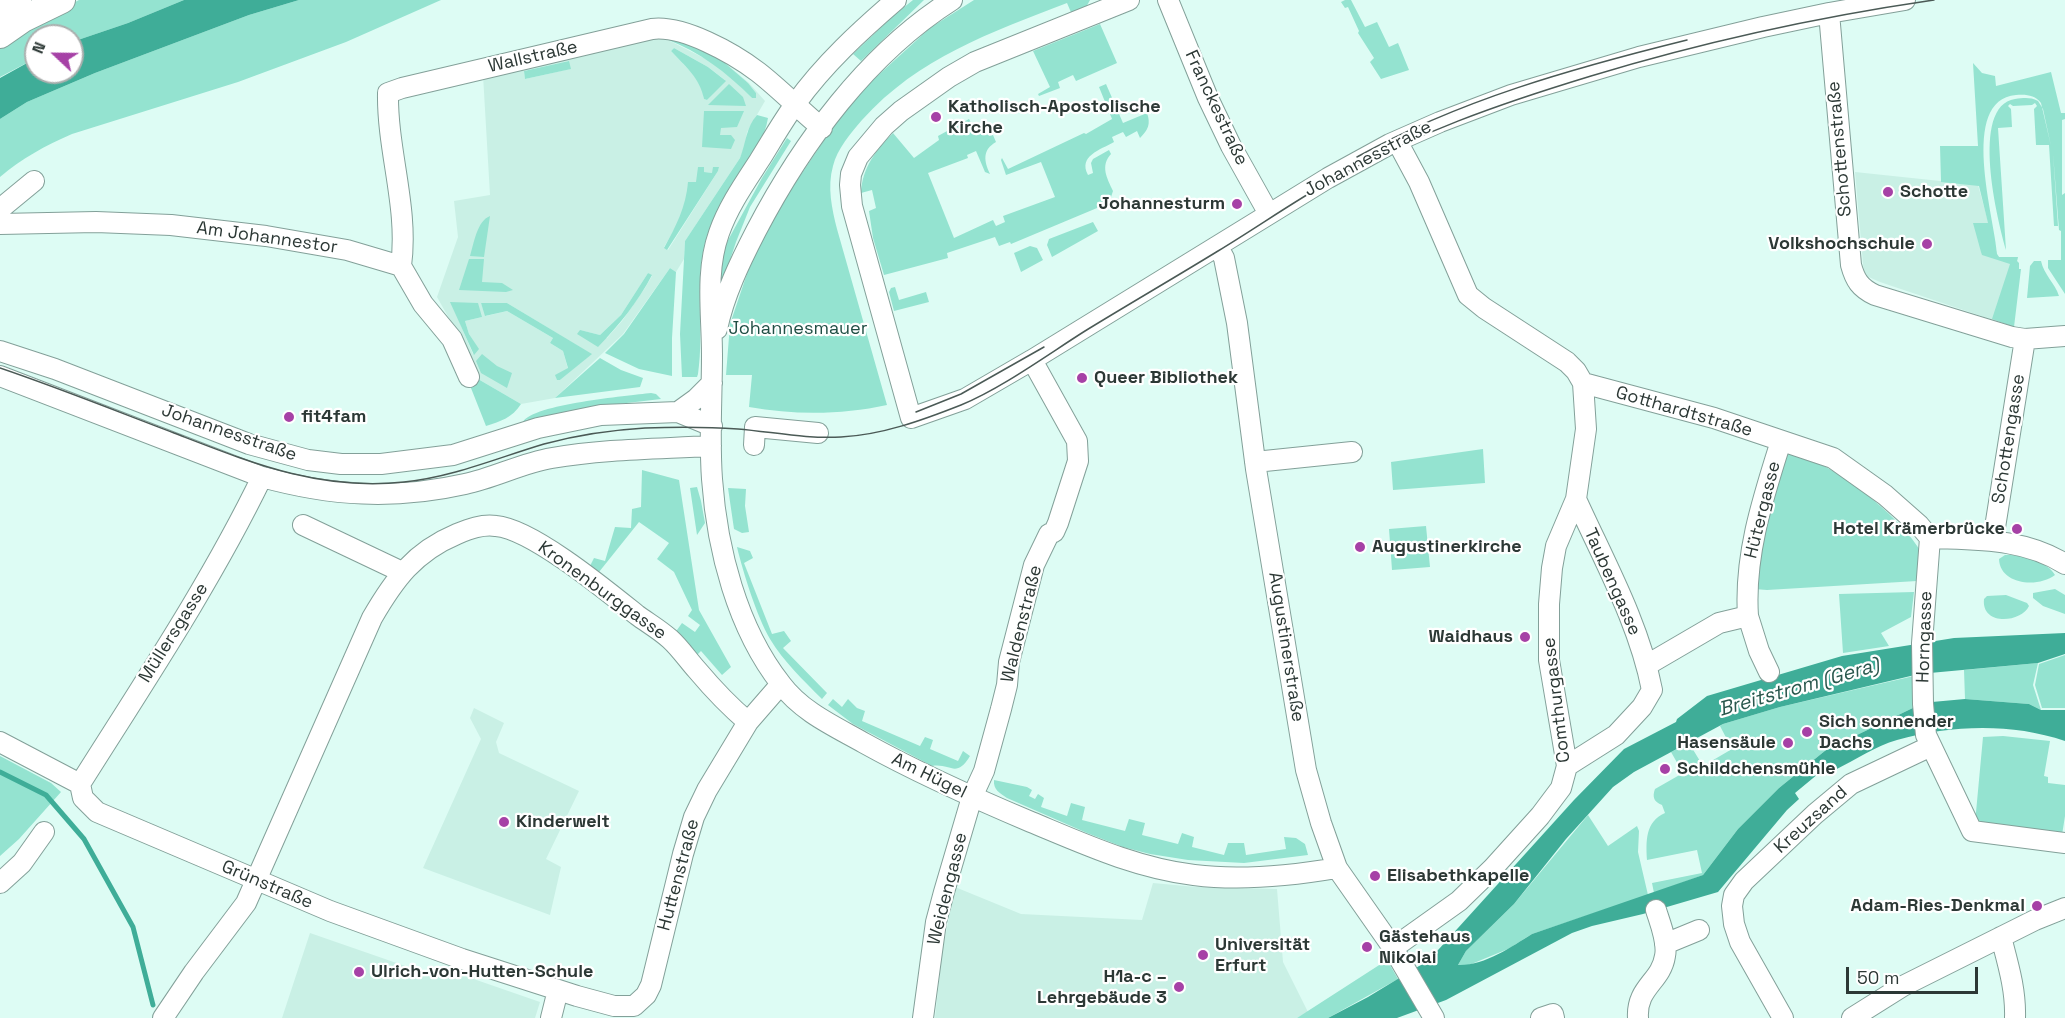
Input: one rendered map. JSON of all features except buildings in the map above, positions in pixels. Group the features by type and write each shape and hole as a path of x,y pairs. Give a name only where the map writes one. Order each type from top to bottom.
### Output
{"main road":[{"path":"0,10 18,0"},
{"path":"0,35 23,19 62,0"}],"street":[{"path":"712,352 711,268 718,235 732,203 794,105 842,49 896,0"},
{"path":"712,352 726,299 749,245 793,167 861,78 887,52 952,0"},
{"name":"Johannesstraße","path":"1129,0 975,62 949,77 888,122 858,157 851,174 852,206 911,418 965,399 1328,178 1397,141 1440,122 1511,95 1639,57 1720,36 1828,13 1905,0"},
{"name":"Franckestraße","path":"1168,0 1204,90 1231,146 1269,214"},
{"name":"Schottenstraße","path":"1828,13 1854,278 1860,286 1875,295 2012,337 2025,339 2065,336"},
{"name":"Wallstraße","path":"402,266 403,218 388,116 388,93 395,90 659,28 684,33 734,57 758,72 822,128"},
{"path":"1397,141 1419,182 1468,295 1567,362 1583,383"},
{"path":"0,209 34,181"},
{"name":"Am Johannestor","path":"0,224 96,222 171,225 266,236 336,248 402,266"},
{"name":"Augustinerstraße","path":"1218,247 1224,258 1237,323 1255,462 1306,770 1337,868 1395,951 1432,1015"},
{"path":"402,266 423,304 452,339 469,377"},
{"name":"Schottengasse","path":"1994,540 2025,339"},
{"name":"Johannesstraße","path":"0,351 55,369 249,444 308,460 340,464 381,464 453,455 548,426 601,415 678,412 712,426"},
{"name":"Am Hügel","path":"712,352 711,446 719,530 735,594 746,623 761,654 797,703 897,762 972,797 1120,858 1173,872 1234,878 1337,868"},
{"name":"Waldenstraße","path":"972,797 984,771 1001,709 1007,685 1009,662 1034,565 1054,529 1078,461 1077,441 1032,360"},
{"name":"Johannesstraße","path":"0,376 262,477 300,488 342,493 381,495 411,493 466,484 524,464 551,458 711,446"},
{"path":"678,412 712,383"},
{"name":"Gotthardtstraße","path":"1583,383 1714,418 1833,458 1885,495 1930,538"},
{"name":"Comthurgasse","path":"1395,951 1459,901 1493,868 1540,816 1561,788 1567,766 1549,660 1549,604 1556,546 1576,499 1586,429 1583,383"},
{"path":"754,445 755,427 818,433"},
{"name":"Hütergasse","path":"1769,672 1759,651 1748,616 1747,595 1751,544 1781,441"},
{"path":"1255,462 1352,452"},
{"name":"Müllersgasse","path":"80,784 195,600 232,536 262,477"},
{"name":"Taubengasse","path":"1567,766 1616,735 1642,707 1652,690 1647,665 1628,615 1576,499"},
{"path":"303,525 402,572"},
{"name":"Kronenburggasse","path":"163,1018 246,903 372,618 391,586 425,550 474,527 508,528 528,538 593,581 670,639 723,700 748,722"},
{"path":"1930,538 1994,540 2034,549 2065,564"},
{"name":"Horngasse","path":"1929,740 1923,704 1922,643 1930,538"},
{"path":"1647,665 1719,623 1748,616"},
{"name":"Huttenstraße","path":"558,990 623,1007 634,1006 646,995 651,985 694,817 707,790 748,722 781,684"},
{"path":"1929,740 1972,831 2065,843"},
{"name":"Kreuzsand","path":"1783,1018 1740,942 1734,924 1732,906 1734,895 1744,881 1815,814 1851,784 1929,740"},
{"path":"0,742 80,784"},
{"name":"Grünstraße","path":"80,784 83,798 98,812 330,911 462,959 558,990"},
{"name":"Weidengasse","path":"923,1018 936,922 972,797"},
{"path":"0,883 22,863 44,832"},
{"path":"1851,1018 1903,986 2035,920 2065,908"},
{"path":"1638,1018 1637,1006 1640,997 1659,971 1666,955 1656,910"},
{"path":"1665,944 1699,930"},
{"path":"2001,937 2012,980 2015,1018"},
{"path":"551,1018 558,990"},
{"path":"1541,1018 1553,1014 1554,1018"}],"shaded area":[{"path":"665,36 718,57 749,83 765,101 747,132 740,158 685,241 684,259 676,272 670,268 623,334 555,398 521,404 478,379 459,336 437,297 458,237 454,201 490,195 483,75","holes":["666,39 718,57 756,93 752,98 712,62","674,48 708,67 725,80 707,100 704,99 701,85 671,51","568,61 570,69 525,79 524,71","719,167 668,250 664,247 678,223 687,198 688,183 696,183 703,172 712,173","648,273 652,276 622,321 607,338 579,330 600,335 621,315","451,302 482,317 465,321 469,334 478,349 473,354","481,303 507,303 591,354 560,380 557,380 556,375 568,369 563,351 550,343 553,338 507,311 486,316"]},
{"name":"Volkshochschule","path":"1855,172 1978,185 1997,254 1999,257 2018,257 2005,324 1864,275"},
{"name":"Kinderwelt","path":"474,708 504,723 496,742 499,753 579,791 546,859 561,867 550,915 423,868 481,739 470,718"},
{"path":"1153,883 1196,887 1277,889 1283,962 1308,1012 1297,1018 935,1018 942,953 955,887 1021,914 1142,920"},
{"name":"Ulrich-von-Hutten-Schule","path":"310,933 434,976 439,967 540,1002 535,1018 282,1018"}],"green space":[{"path":"79,0 184,0 84,38 84,24 34,24"},
{"path":"299,0 441,0 346,42 238,82 72,134 34,153 0,177 0,119 27,102 69,84 84,84 84,78 95,73 249,15"},
{"path":"913,0 924,0 861,61 853,54 892,17"},
{"name":"Johannesmauer","path":"974,0 1090,0 1084,11 1073,17 1067,3 983,37 932,63 907,79 884,98 862,120 838,153 830,182 833,214 887,405 853,411 818,413 749,407 752,375 726,375 730,324 750,265 777,210 833,127 863,89 930,28"},
{"path":"1351,0 1365,27 1377,22 1389,47 1398,43 1409,70 1381,79 1370,62 1374,58 1358,33 1348,7 1345,8 1341,2"},
{"path":"1100,24 1117,63 1076,81 1073,75 1058,82 1060,88 1039,96 1038,94 1050,87 1033,51"},
{"path":"23,30 24,64 0,77 0,46"},
{"path":"675,37 718,57 748,83 756,93 756,98 752,98 722,71 701,57 666,39"},
{"path":"674,48 708,67 726,81 707,100 704,99 699,85 687,67 671,51"},
{"path":"569,61 571,69 525,79 524,71"},
{"path":"1973,63 1982,73 1995,76 1996,86 2051,72 2061,113 2065,113 2065,119 2062,120 2062,195 2065,193 2065,294 2048,268 2048,260 2061,260 2061,231 2059,230 2053,153 2058,226 2054,226 2049,145 2036,145 2034,109 2037,106 2035,103 2013,106 2010,104 2008,106 2011,109 2012,127 1998,128 2006,250 1993,192 1990,142 1993,122 2001,106 2021,98 2038,101 2042,107 2041,103 2036,98 2030,96 2016,95 1998,102 1988,117 1984,138 1984,163 1997,254 1999,257 2018,257 2019,269 2021,269 2014,327 1992,319 2010,264 1982,255 1973,223 1988,223 1979,186 1941,182 1940,146 1978,146"},
{"path":"729,84 743,97 746,106 708,105"},
{"path":"1106,84 1123,123 1147,113 1149,120 1147,129 1140,138 1137,131 1126,137 1123,132 1112,137 1114,142 1088,158 1086,168 1088,175 1093,173 1091,163 1093,159 1109,150 1111,154 1105,168 1113,191 1109,203 1011,244 1010,242 999,246 995,237 947,253 948,258 884,275 873,238 869,211 876,208 872,190 861,193 864,175 871,160 893,133 914,158 939,140 938,136 969,119 977,133 986,129 989,136 993,135 996,142 986,152 986,165 990,174 985,172 976,151 967,155 968,158 928,173 954,238 993,220 996,226 1005,222 1003,216 1055,197 1041,162 1006,175 1001,160 1002,158 1008,169 1086,134 1112,119 1099,87"},
{"path":"704,111 744,111 737,127 721,128 720,135 731,135 735,140 731,149 702,147"},
{"path":"757,115 768,118 764,131 723,200 707,236 701,270 698,374 697,377 682,377 680,334 685,241 740,158 748,130"},
{"path":"787,138 791,141 750,207 721,287 718,287 727,242"},
{"path":"698,167 704,167 704,172 712,173 713,167 719,167 667,250 664,248 683,208 688,182 696,182"},
{"path":"490,216 484,257 470,256 479,227"},
{"path":"1093,222 1098,231 1052,257 1047,245 1049,239"},
{"path":"1030,246 1037,248 1043,260 1021,272 1014,253"},
{"path":"469,259 484,259 482,282 502,283 513,290 506,292 459,290"},
{"path":"2034,261 2041,261 2059,296 2027,298 2030,266"},
{"path":"670,268 676,272 672,376 639,369 605,353 624,334"},
{"path":"648,273 652,275 641,295 598,347 577,334 580,330 600,335 621,315"},
{"path":"895,287 899,300 926,292 929,302 894,311 889,292"},
{"path":"450,302 478,303 482,317 465,321 469,334 479,349 474,355"},
{"path":"481,303 507,303 592,354 557,380 555,375 568,368 563,351 550,343 553,338 507,311 485,316"},
{"path":"482,354 497,366 512,373 507,388 481,373 476,361"},
{"path":"600,358 621,370 643,378 640,387 555,398"},
{"path":"478,379 521,404 518,409 501,421 486,426 469,383"},
{"path":"651,393 661,399 584,408 528,421 527,419 523,422 530,416 544,410"},
{"path":"1483,449 1485,483 1393,490 1391,462"},
{"path":"1787,452 1831,470 1889,514 1921,552 1917,581 1754,589 1755,557"},
{"path":"642,470 679,480 699,610 731,667 722,675 701,651 693,659 672,637 682,623 695,632 700,625 688,616 692,610 674,572 657,559 669,543 639,522 599,572 590,566 594,558 605,561 615,527 631,528 632,509 641,507"},
{"path":"697,487 705,523 697,535 690,488"},
{"path":"728,488 746,489 745,506 749,532 742,533 734,529"},
{"path":"1426,526 1430,567 1392,570 1389,529"},
{"path":"737,547 750,551 753,558 744,563 772,634 784,631 791,641 783,648 827,693 822,699 788,663 770,639 751,594"},
{"path":"2005,555 2033,559 2046,566 2055,575 2030,583 2013,579 2001,568 1999,559"},
{"path":"2055,589 2065,595 2065,614 2043,606 2033,598 2033,593"},
{"path":"1914,592 1911,617 1881,633 1889,646 1843,653 1839,594"},
{"path":"2006,595 2027,603 2029,606 2025,612 2002,619 1989,614 1985,608 1984,599 1987,596"},
{"path":"2065,655 2065,708 2042,708 2035,685 2039,664"},
{"path":"2038,663 2033,685 2041,710 2029,704 1965,699 1964,670"},
{"path":"1918,675 1919,705 1826,750 1779,788 1738,829 1703,875 1654,893 1652,883 1702,873 1697,850 1647,860 1647,839 1650,827 1658,817 1665,813 1662,805 1654,799 1655,789 1683,773 1671,752 1689,743 1703,766 1732,749 1720,726 1723,724 1780,707"},
{"path":"833,699 842,707 848,699 857,708 865,711 862,721 920,746 925,737 933,740 930,749 958,761 963,751 970,756 961,767 932,766 853,724 828,705"},
{"path":"2003,736 2050,741 2044,776 2048,777 2048,783 2065,785 2065,816 2062,835 1975,823 1983,737"},
{"path":"0,756 51,783 61,792 19,839 0,856"},
{"path":"994,780 1027,787 1032,790 1029,796 1035,799 1038,794 1044,798 1041,807 1067,816 1071,803 1085,807 1082,820 1125,831 1129,819 1145,823 1142,835 1178,844 1182,833 1194,837 1192,847 1224,855 1228,843 1244,843 1246,855 1286,849 1284,837 1296,838 1305,844 1308,855 1244,863 1188,860 1150,854 1123,847 1087,833 1007,798 996,789"},
{"path":"1588,815 1608,846 1637,826 1639,831 1638,852 1648,895 1532,934 1508,949 1469,965 1458,965 1466,951 1514,904"},
{"path":"1387,960 1398,979 1328,1018 1297,1018"}],"water":[{"path":"184,0 299,0 249,15 84,78 84,38"},
{"path":"24,65 24,84 69,84 27,102 0,119 0,78"},
{"name":"Breitstrom (Gera)","path":"2065,633 2065,654 2038,663 1919,674 1780,707 1723,724 1634,772 1613,787 1566,839 1514,904 1466,951 1458,965 1487,959 1532,934 1703,875 1738,829 1779,788 1826,750 1919,705 1965,699 2029,704 2041,710 2065,710 2065,741 2045,735 2003,729 1939,731 1897,740 1873,749 1835,770 1830,764 1795,793 1799,799 1787,810 1718,892 1572,933 1446,1000 1397,1018 1328,1018 1429,960 1574,800 1624,749 1676,722 1707,696 1842,656 1954,638"}],"waterway":[{"path":"0,772 46,795 84,839 133,927 153,1005"}],"tram line":[{"path":"0,368 259,464 286,472 343,482 373,484 422,480 556,441 594,433 632,429 727,428 828,437 872,433 902,426 977,398 1317,188 1363,163 1458,121 1591,76 1718,41 1847,14 1934,0"},
{"path":"1357,157 1476,102 1560,74 1687,40"},
{"path":"916,412 961,394 1044,347"}],"place":[{"name":"Katholisch-Apostolische Kirche","path":"936,117"},
{"name":"Schotte","path":"1888,192"},
{"name":"Johannesturm","path":"1237,204"},
{"name":"Volkshochschule","path":"1927,244"},
{"name":"Queer Bibliothek","path":"1082,378"},
{"name":"fit4fam","path":"289,417"},
{"name":"Hotel Krämerbrücke","path":"2017,529"},
{"name":"Augustinerkirche","path":"1360,547"},
{"name":"Waidhaus","path":"1525,637"},
{"name":"Sich sonnender Dachs","path":"1807,732"},
{"name":"Hasensäule","path":"1788,743"},
{"name":"Schildchensmühle","path":"1665,769"},
{"name":"Kinderwelt","path":"504,822"},
{"name":"Elisabethkapelle","path":"1375,876"},
{"name":"Adam-Ries-Denkmal","path":"2037,906"},
{"name":"Gästehaus Nikolai","path":"1367,947"},
{"name":"Universität Erfurt","path":"1203,955"},
{"name":"Ulrich-von-Hutten-Schule","path":"359,972"},
{"name":"H1a-c – Lehrgebäude 3","path":"1179,987"}]}
